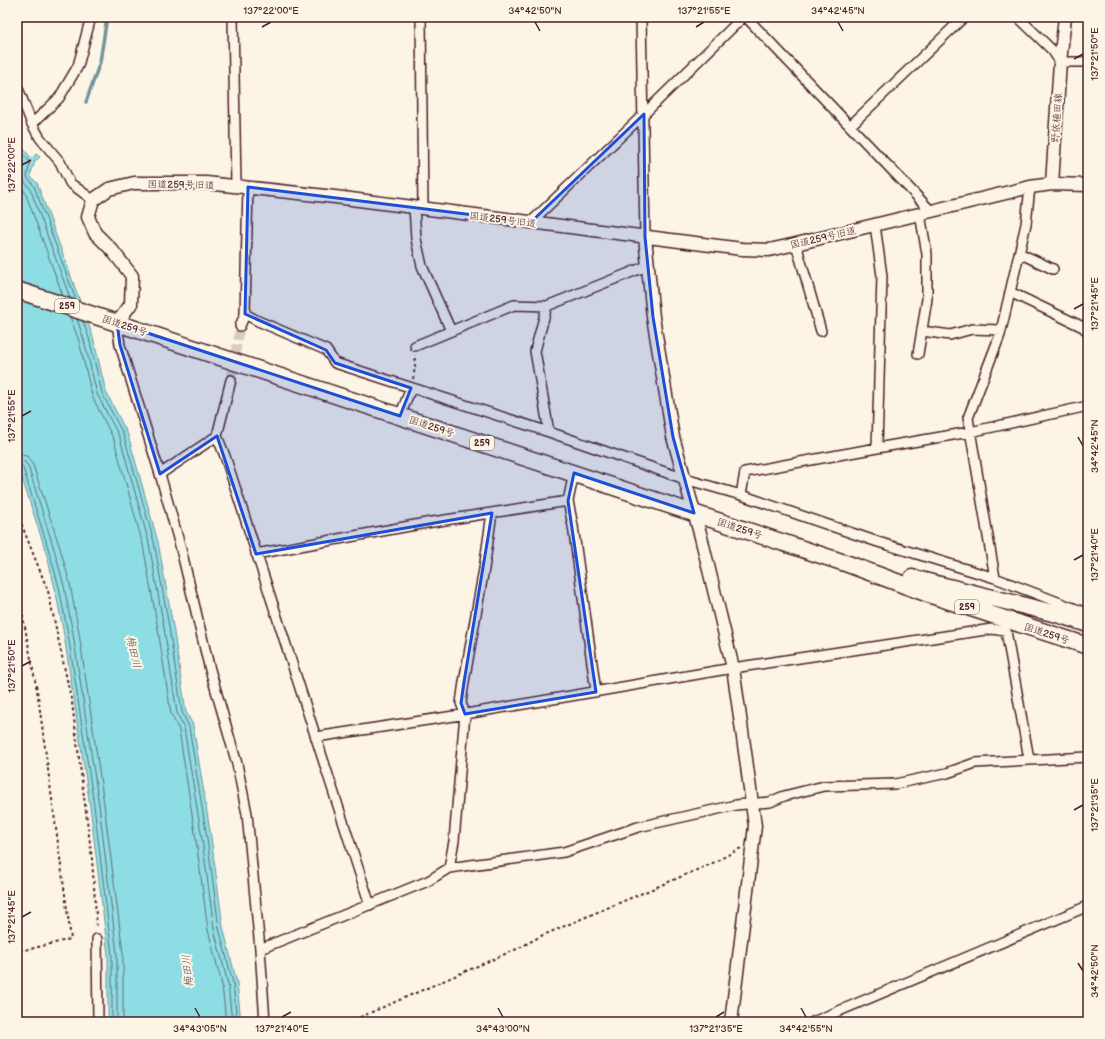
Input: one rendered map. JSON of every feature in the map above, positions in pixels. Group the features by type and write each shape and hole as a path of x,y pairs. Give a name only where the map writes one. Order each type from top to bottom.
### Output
{"highway":[{"name":"国道259号","path":"17,290 848,564 934,596 1088,646"},
{"name":"国道259号","path":"848,564 966,591 1057,614 1088,624"}],"street":[{"path":"32,124 59,98 78,66 91,17"},
{"path":"233,17 242,187 245,314 240,326"},
{"path":"421,17 418,208 416,239 422,266 450,331"},
{"path":"641,17 644,114 645,237 653,317 673,437 694,513 733,668 755,826 731,1022"},
{"path":"531,222 743,17"},
{"path":"746,17 850,126 925,212 927,299 918,354"},
{"path":"850,126 964,17"},
{"path":"1018,17 1053,51 1060,62 1088,62"},
{"name":"野依植田線","path":"1052,184 1060,62 1065,17"},
{"path":"17,86 32,124 40,138 60,162 70,183 93,200 88,218 95,233 112,250 132,276 131,304 117,323 120,344 160,474 181,549 209,666 237,764 247,814 260,949 265,1022"},
{"name":"国道259号旧道","path":"93,200 109,189 134,183 206,183 742,249 769,250 1030,187 1052,184"},
{"path":"1052,184 1088,185"},
{"path":"994,578 976,457 968,418 1001,330 1026,224 1030,187"},
{"path":"875,225 882,276 877,448"},
{"path":"796,244 821,331"},
{"path":"1019,253 1053,269"},
{"path":"415,346 514,305 547,306 647,266"},
{"path":"1010,292 1083,327 1088,332"},
{"path":"547,306 535,351 549,432"},
{"path":"245,314 326,350 335,363 549,432 685,479 741,495 878,542 994,578 1084,612 1088,612"},
{"path":"922,331 950,334 972,329 1001,330"},
{"path":"231,380 217,436 225,456 370,905"},
{"path":"400,416 411,388"},
{"path":"741,495 745,472 970,432 1088,406"},
{"path":"160,474 217,436"},
{"path":"574,473 568,501 573,526 596,692"},
{"path":"256,554 426,523 568,501"},
{"path":"449,868 454,841 465,714 461,703 484,570 492,513"},
{"path":"316,737 465,714 733,668 992,629 1006,631 1030,759"},
{"path":"260,949 428,881 449,868 564,852 638,827 752,803 770,802 784,796 824,786 895,784 947,773 975,763 1088,757"},
{"path":"813,1022 1088,906"},
{"path":"97,939 98,1022"}],"path":[{"path":"411,388 415,366 415,346"},
{"path":"17,512 48,591 72,703 92,859 97,939"},
{"path":"17,585 38,696 71,939 17,951"},
{"path":"349,1022 520,948 541,936 711,864 753,842"}],"highlighted area":[{"path":"644,114 645,237 653,317 673,437 694,513 574,473 568,501 596,692 465,714 461,703 492,513 256,554 217,436 160,474 120,345 117,323 400,416 411,388 335,363 326,350 245,314 248,187 531,222"}],"water":[{"name":"梅田川","path":"17,139 32,159 36,154 40,157 35,161 30,176 37,183 93,337 106,392 128,435 158,542 186,712 193,725 211,837 223,927 237,983 241,1022 108,1022 108,955 90,806 64,635 46,552 17,463"}],"waterway":[{"path":"86,102 100,62 107,17"}],"tunnel":[{"path":"231,380 240,326"}]}
